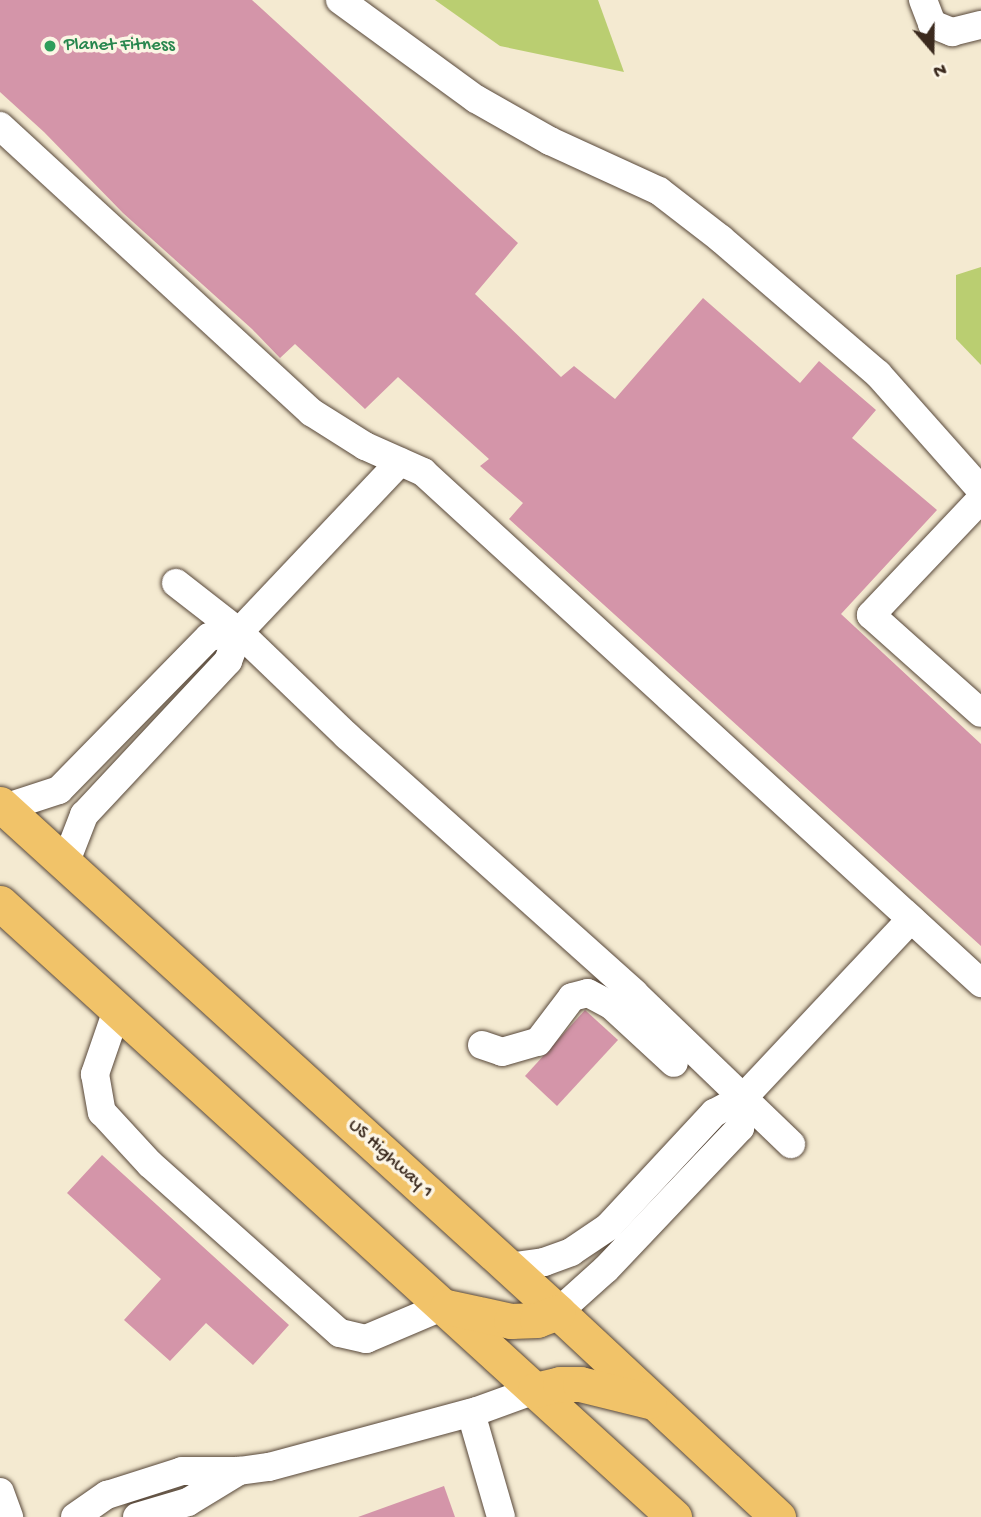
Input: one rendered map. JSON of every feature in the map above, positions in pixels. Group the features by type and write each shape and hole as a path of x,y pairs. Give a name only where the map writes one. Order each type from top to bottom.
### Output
{"main road":[{"name":"US Highway 1","path":"2,806 558,1312 778,1517"},
{"path":"0,903 674,1517"},
{"path":"444,1306 511,1321 537,1320 558,1312"},
{"path":"535,1390 560,1384 580,1384 653,1402"}],"street":[{"path":"340,0 475,99 550,141 670,198 878,374 981,490"},
{"path":"927,12 953,32 981,25"},
{"path":"0,127 311,412 365,446 431,479 981,983"},
{"path":"65,864 84,815 228,661 239,632 400,462"},
{"path":"981,499 870,615 981,713"},
{"path":"176,583 239,632 347,736 474,847 744,1097 791,1144"},
{"path":"2,806 59,790 209,637 239,632"},
{"path":"508,1267 544,1262 571,1252 608,1227 714,1113 744,1097 911,919"},
{"path":"482,1045 502,1052 538,1042 572,997 588,993 612,1006 674,1063"},
{"path":"117,1010 95,1074 102,1112 150,1164 340,1333 366,1339 444,1306"},
{"path":"558,1312 606,1269 740,1128 744,1097"},
{"path":"75,1517 107,1495 182,1471 239,1471 269,1467 471,1413 535,1390"},
{"path":"471,1413 501,1517"},
{"path":"137,1517 188,1502 239,1471"},
{"path":"0,1492 9,1517"}],"green space":[{"path":"435,0 598,0 624,72 500,46"},
{"path":"981,267 981,365 956,339 956,275"}],"building":[{"path":"0,0 252,0 518,243 475,294 561,377 574,366 615,399 703,298 800,383 819,361 876,410 852,438 937,510 841,614 981,744 981,946 509,519 523,503 480,466 489,459 398,377 365,409 295,344 280,358 252,329 123,213 44,132 0,92"},
{"path":"585,1010 618,1040 557,1106 525,1076"},
{"path":"102,1155 289,1325 253,1365 206,1323 170,1361 124,1320 161,1279 67,1193"},
{"path":"444,1486 455,1517 358,1517"}],"place":[{"name":"Planet Fitness","path":"50,46"}]}
